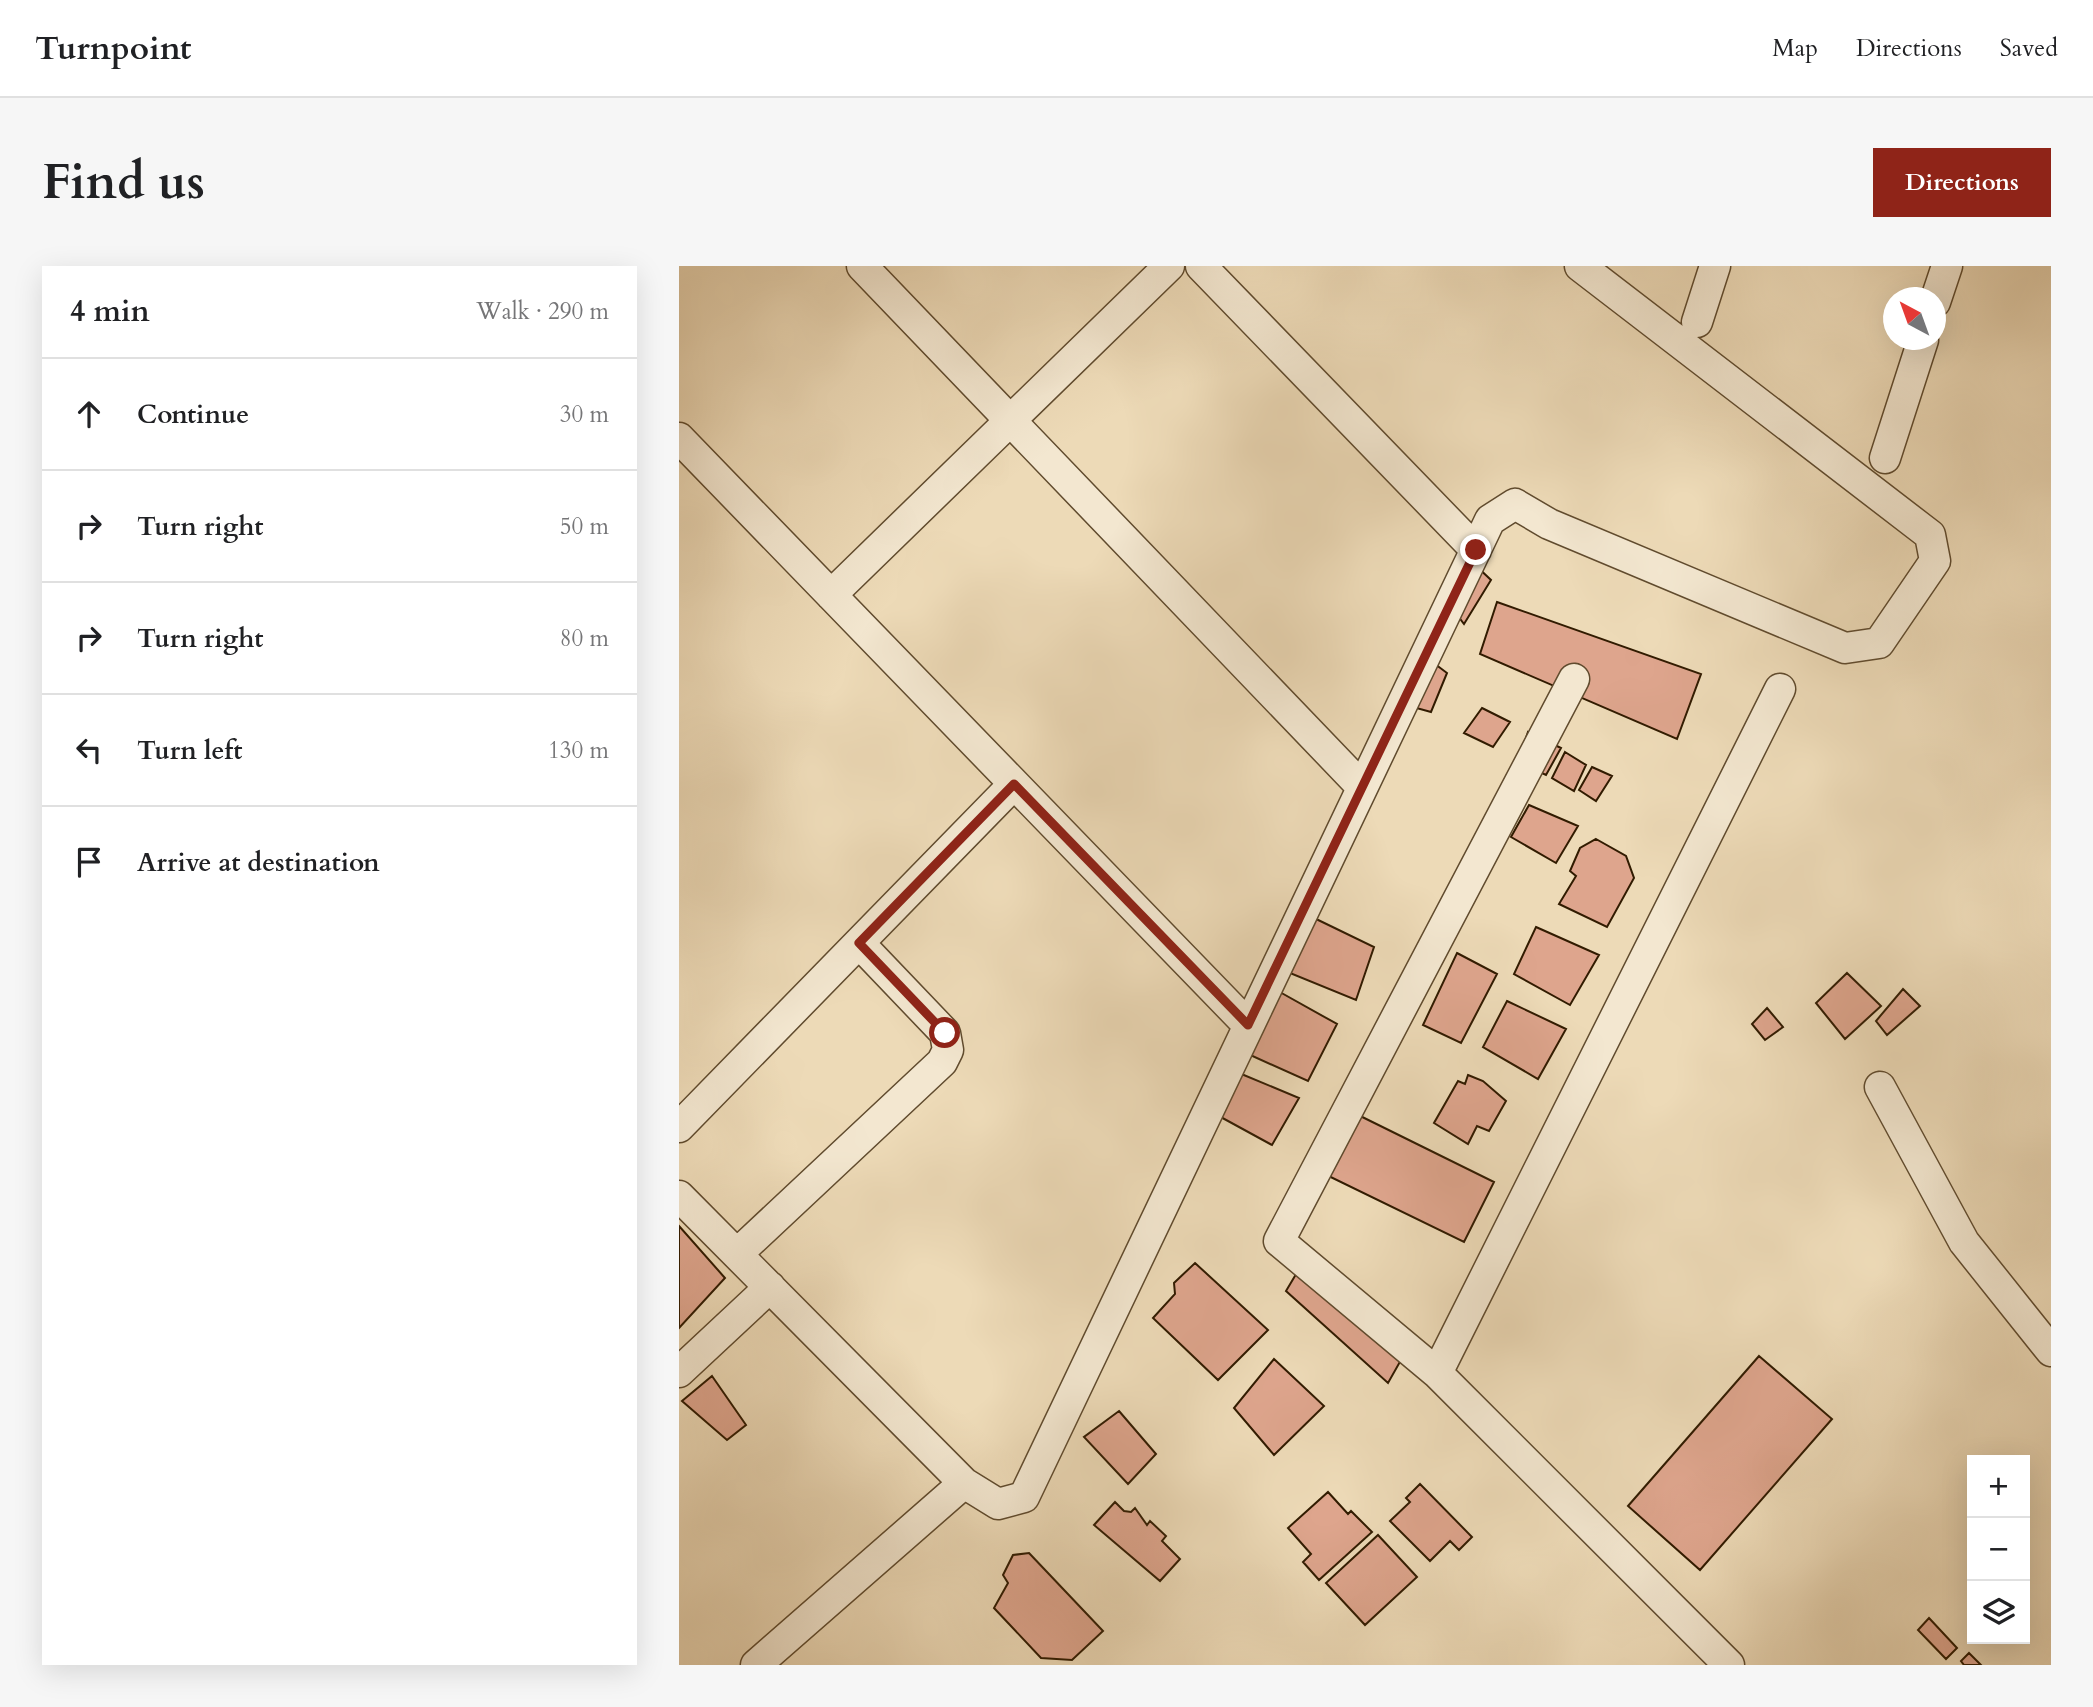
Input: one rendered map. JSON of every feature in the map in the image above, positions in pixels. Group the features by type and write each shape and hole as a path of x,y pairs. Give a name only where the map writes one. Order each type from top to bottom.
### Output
{"street":[{"path":"862,266 1362,788"},
{"path":"831,595 1169,266"},
{"path":"1201,266 1476,550"},
{"path":"679,1196 964,1483 998,1504 1024,1497 1490,520 1515,504 1549,524 1845,648 1879,643 1935,561 1930,535 1580,266"},
{"path":"1697,322 1715,266"},
{"path":"1940,287 1947,266"},
{"path":"1885,458 1920,350"},
{"path":"679,438 1248,1025"},
{"path":"1574,679 1279,1241 1437,1373 1729,1665"},
{"path":"1437,1373 1780,689"},
{"path":"679,1127 1014,784"},
{"path":"737,1254 942,1062 948,1050 945,1033 859,943"},
{"path":"1880,1087 1964,1242 2051,1351"},
{"path":"679,1372 770,1287"},
{"path":"756,1665 964,1483"}],"building":[{"path":"1472,562 1491,580 1464,624 1455,612"},
{"path":"1497,602 1701,674 1677,739 1480,654"},
{"path":"1435,664 1447,673 1431,712 1409,706"},
{"path":"1482,708 1510,722 1493,747 1464,733"},
{"path":"1528,732 1561,748 1546,775 1518,762"},
{"path":"1565,752 1586,765 1574,791 1552,778"},
{"path":"1592,767 1612,776 1596,801 1579,790"},
{"path":"1529,805 1578,826 1556,863 1511,837"},
{"path":"1596,839 1626,856 1634,878 1607,927 1559,904 1576,876 1570,871 1580,848"},
{"path":"1312,917 1374,947 1356,1000 1285,971"},
{"path":"1536,927 1599,955 1570,1005 1514,974"},
{"path":"1457,953 1497,974 1461,1043 1423,1025"},
{"path":"1847,973 1881,1006 1845,1039 1816,1003"},
{"path":"1903,989 1920,1006 1887,1035 1876,1021"},
{"path":"1278,991 1337,1024 1308,1081 1248,1054"},
{"path":"1507,1001 1566,1029 1538,1079 1483,1047"},
{"path":"1767,1008 1783,1027 1765,1040 1752,1024"},
{"path":"1239,1073 1299,1098 1272,1145 1217,1115"},
{"path":"1468,1075 1483,1081 1506,1101 1489,1131 1477,1126 1468,1144 1434,1123 1458,1081 1465,1084"},
{"path":"1340,1106 1494,1182 1464,1242 1308,1166"},
{"path":"679,1226 725,1278 679,1328"},
{"path":"1311,1249 1414,1337 1388,1383 1286,1291"},
{"path":"1195,1263 1268,1330 1218,1380 1153,1318 1175,1294 1174,1283"},
{"path":"1759,1356 1832,1419 1700,1570 1628,1506"},
{"path":"1274,1359 1324,1406 1274,1455 1234,1408"},
{"path":"712,1376 746,1425 727,1440 682,1401"},
{"path":"1119,1411 1156,1454 1128,1484 1084,1437"},
{"path":"1420,1484 1472,1537 1459,1550 1450,1541 1430,1561 1390,1521 1410,1502 1406,1498"},
{"path":"1328,1492 1348,1514 1351,1511 1372,1532 1319,1580 1303,1562 1311,1554 1288,1528"},
{"path":"1115,1502 1124,1511 1131,1512 1135,1508 1147,1525 1150,1521 1166,1536 1162,1541 1180,1559 1160,1581 1094,1525"},
{"path":"1378,1535 1417,1577 1365,1625 1326,1583"},
{"path":"1029,1553 1103,1631 1072,1660 1041,1658 994,1608 1008,1583 1003,1575 1013,1555"},
{"path":"1929,1618 1957,1648 1946,1659 1918,1630"},
{"path":"1969,1653 1981,1665 1964,1665 1961,1661"}],"route":[{"path":"945,1033 859,943 1014,784 1248,1025 1476,550"}]}
